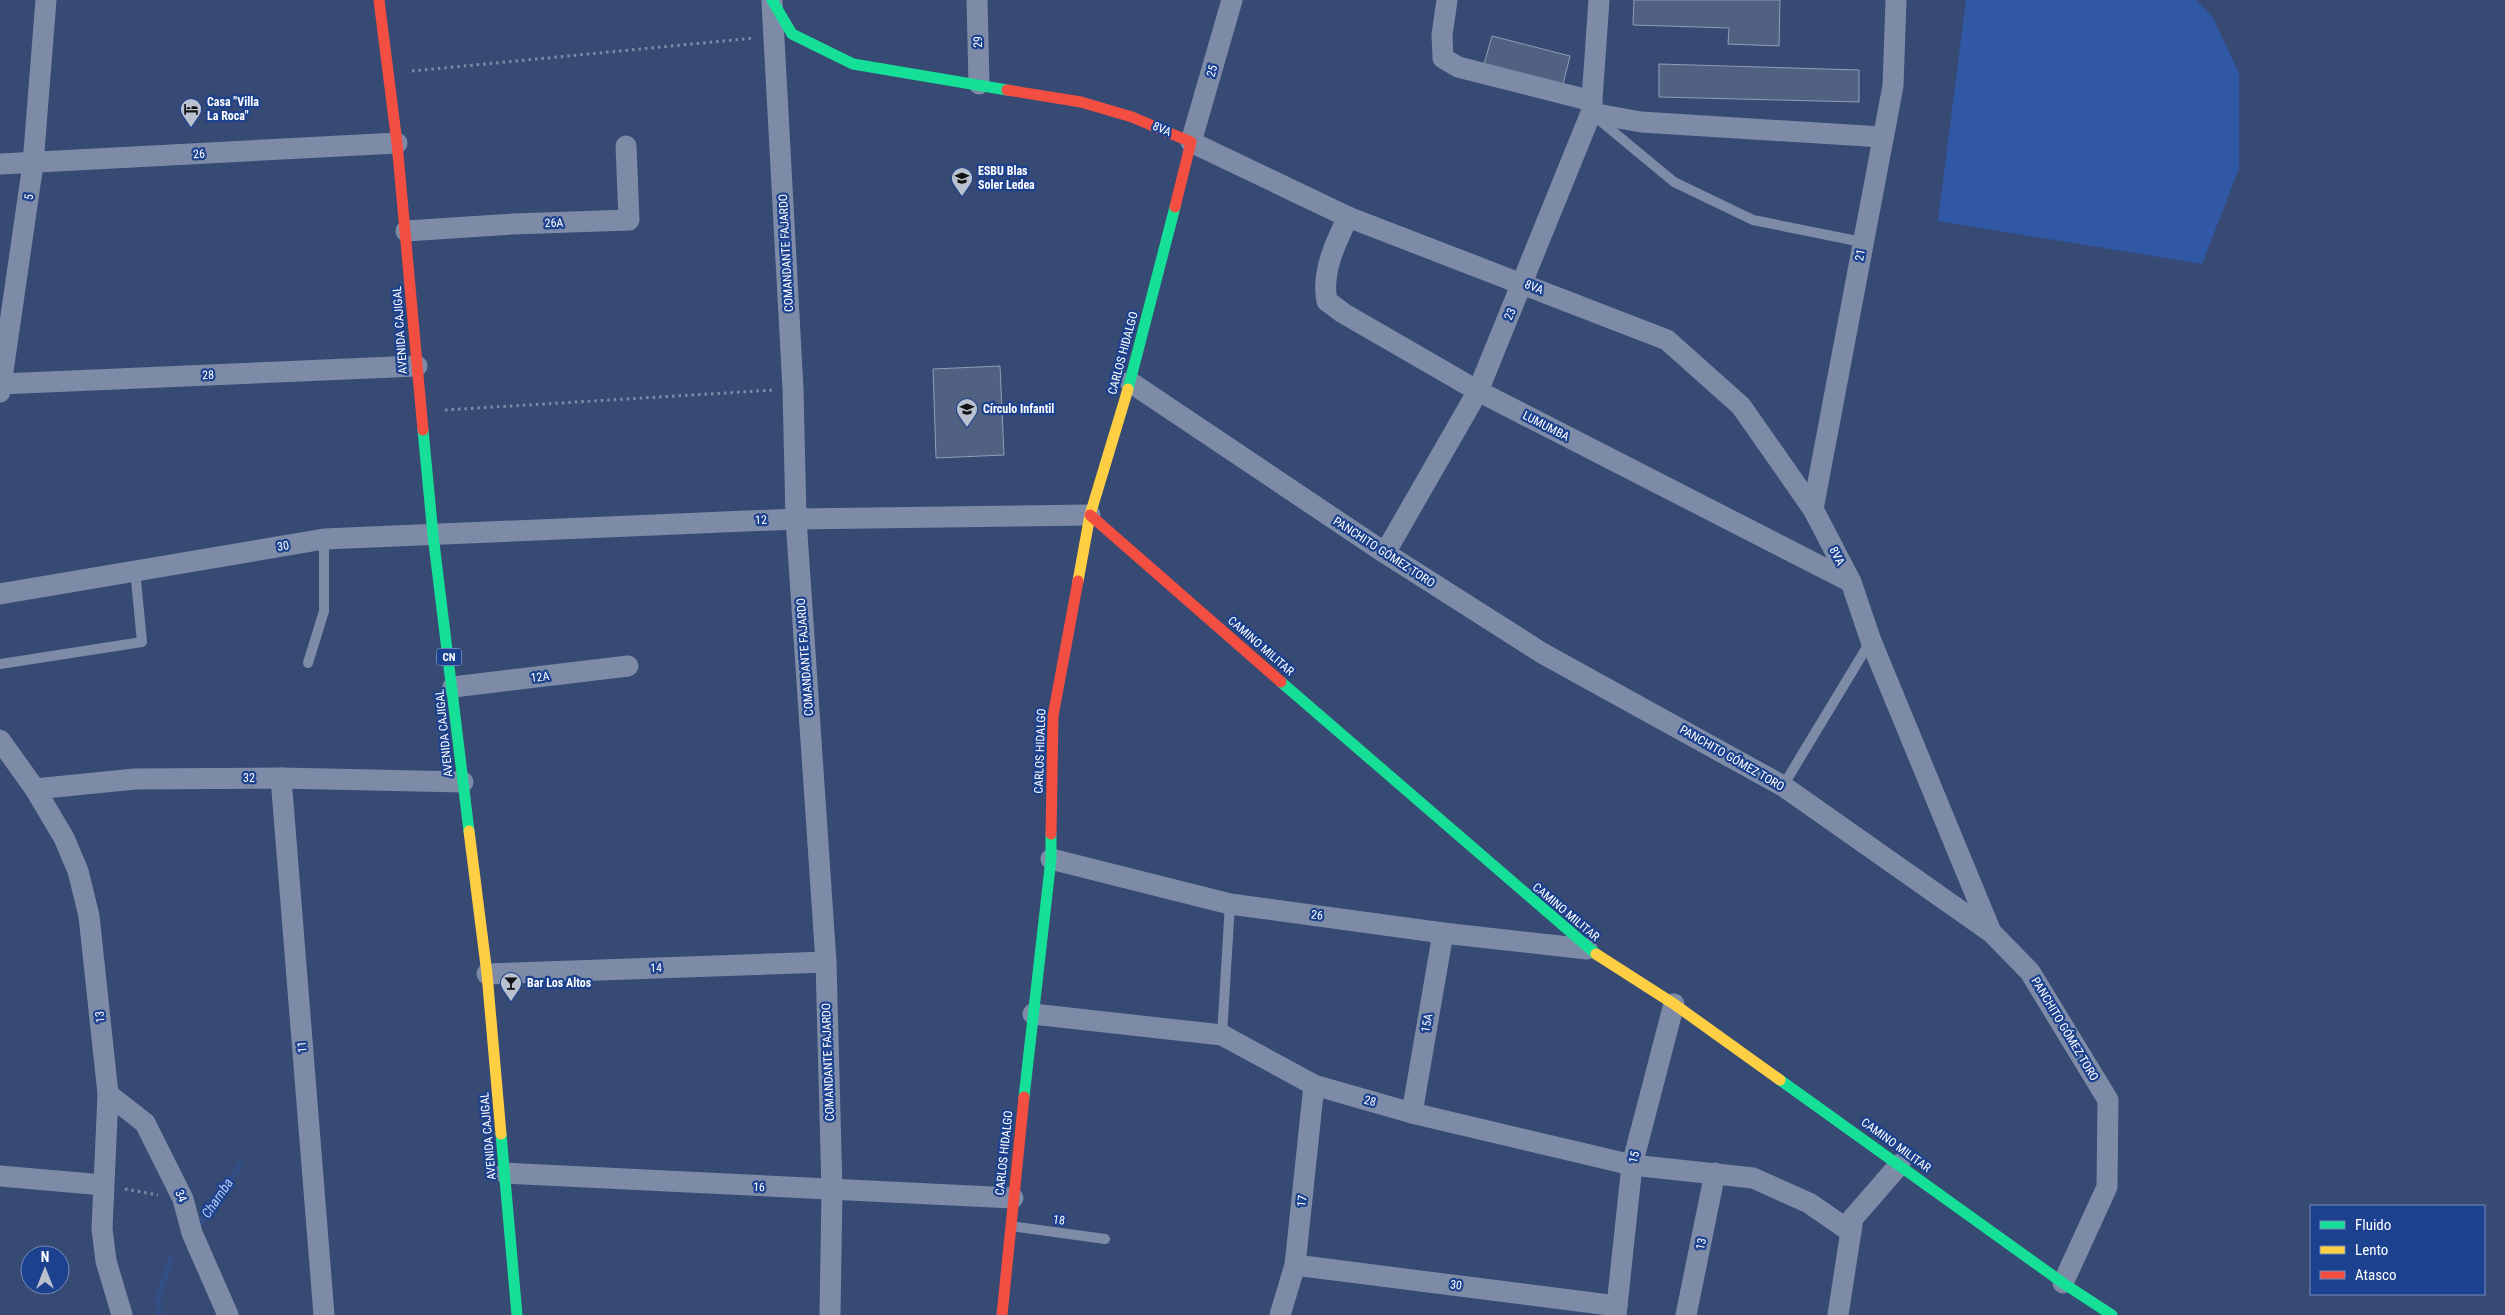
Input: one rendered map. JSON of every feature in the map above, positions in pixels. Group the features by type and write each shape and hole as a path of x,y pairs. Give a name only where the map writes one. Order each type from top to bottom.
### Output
{"main road":[{"name":"AVENIDA CAJIGAL","path":"379,0 406,231 420,411 433,535 487,974 517,1315"},
{"name":"8VA","path":"772,1 792,34 853,64 1081,102 1132,117 1191,142"},
{"name":"CARLOS HIDALGO","path":"1002,1315 1032,1014 1051,859 1053,716 1090,515 1130,382 1191,142"},
{"name":"CAMINO MILITAR","path":"1090,515 1587,950 1674,1004 1900,1164 2063,1283 2112,1315"}],"street":[{"name":"5","path":"1,387 33,164 46,0"},
{"name":"29","path":"977,0 979,84"},
{"name":"25","path":"1191,142 1232,0"},
{"path":"1447,0 1442,36 1443,58 1458,66 1641,122 1882,137"},
{"name":"23","path":"1385,553 1478,391 1592,107 1598,0"},
{"name":"21","path":"1813,508 1893,86 1896,0"},
{"name":"COMANDANTE FAJARDO","path":"772,1 793,389 796,519 826,962 832,1191 830,1315"},
{"name":"8VA","path":"1191,142 1348,217 1523,282 1667,340 1741,406 1813,508 1850,582 1871,641 1992,933"},
{"name":"26","path":"0,164 33,164 397,143"},
{"name":"26A","path":"406,231 513,224 629,220 626,146"},
{"name":"LUMUMBA","path":"1348,217 1334,247 1324,288 1327,301 1343,313 1478,391 1850,582"},
{"name":"28","path":"1,387 417,366"},
{"name":"PANCHITO GÓMEZ TORO","path":"1130,382 1385,553 1542,654 1783,786 1992,933 2030,972 2108,1100 2107,1187 2063,1283"},
{"name":"12","path":"433,535 796,519 1090,515"},
{"name":"30","path":"0,594 324,539 433,535"},
{"name":"12A","path":"452,687 628,666"},
{"name":"13","path":"0,740 35,789 64,838 78,871 90,916 108,1094 102,1229 106,1261 122,1315"},
{"name":"32","path":"35,789 136,779 281,778 463,782"},
{"name":"11","path":"281,778 324,1315"},
{"name":"26","path":"1051,859 1230,904 1443,933 1587,950"},
{"name":"15A","path":"1412,1113 1443,933"},
{"name":"14","path":"487,974 826,962"},
{"name":"15","path":"1617,1310 1632,1165 1674,1004"},
{"name":"28","path":"1032,1014 1222,1035 1314,1085 1412,1113 1632,1165 1753,1178 1809,1203 1850,1232"},
{"name":"17","path":"1280,1315 1294,1265 1314,1085"},
{"name":"34","path":"108,1094 145,1123 184,1199 192,1233 228,1315"},
{"path":"1838,1315 1853,1218 1900,1164"},
{"name":"16","path":"505,1173 832,1191 1013,1198"},
{"name":"13","path":"1686,1315 1715,1173"},
{"path":"0,1176 103,1186"},
{"name":"30","path":"1294,1265 1617,1310"}],"lane":[{"path":"1592,107 1674,182 1753,220 1862,242"},
{"path":"308,663 324,611 324,539"},
{"path":"0,664 142,642 135,570"},
{"path":"1783,786 1871,641"},
{"path":"1222,1035 1230,904"},
{"name":"18","path":"1010,1226 1105,1239"}],"path":[{"path":"389,73 774,36"},
{"path":"420,411 793,389"},
{"path":"103,1186 184,1199"}],"shaded area":[{"path":"1966,0 2196,0 2213,18 2239,73 2239,169 2202,264 1938,221"}],"building":[{"path":"1634,0 1780,0 1779,46 1728,44 1729,28 1633,25"},
{"path":"1492,36 1570,56 1563,84 1484,64"},
{"path":"1659,64 1859,70 1859,102 1659,97"},
{"path":"1000,366 1004,455 936,458 933,369"}],"waterway":[{"name":"Charnba","path":"197,1228 240,1165"},
{"name":"Charnba","path":"159,1315 158,1298 171,1259"}],"traffic: fast":[{"path":"772,0 792,34 853,64 1007,90"},
{"path":"1128,389 1175,207"},
{"path":"423,430 433,535 469,831"},
{"path":"1281,682 1596,954"},
{"path":"1024,1097 1051,859 1051,834"},
{"path":"1780,1080 2063,1283 2112,1315"},
{"path":"501,1134 517,1315"}],"traffic: slow":[{"path":"1078,581 1090,515 1128,389"},
{"path":"469,831 487,974 501,1134"},
{"path":"1596,954 1674,1004 1780,1080"}],"traffic: jam":[{"path":"379,0 397,143 423,430"},
{"path":"1007,90 1081,102 1132,117 1191,142 1175,207"},
{"path":"1090,515 1281,682"},
{"path":"1051,834 1053,716 1078,581"},
{"path":"1002,1315 1024,1097"}],"place":[{"name":"Casa \"Villa La Roca\"","path":"191,128"},
{"name":"ESBU Blas Soler Ledea","path":"962,197"},
{"name":"Círculo Infantil","path":"967,428"},
{"name":"Bar Los Altos","path":"511,1002"}]}
